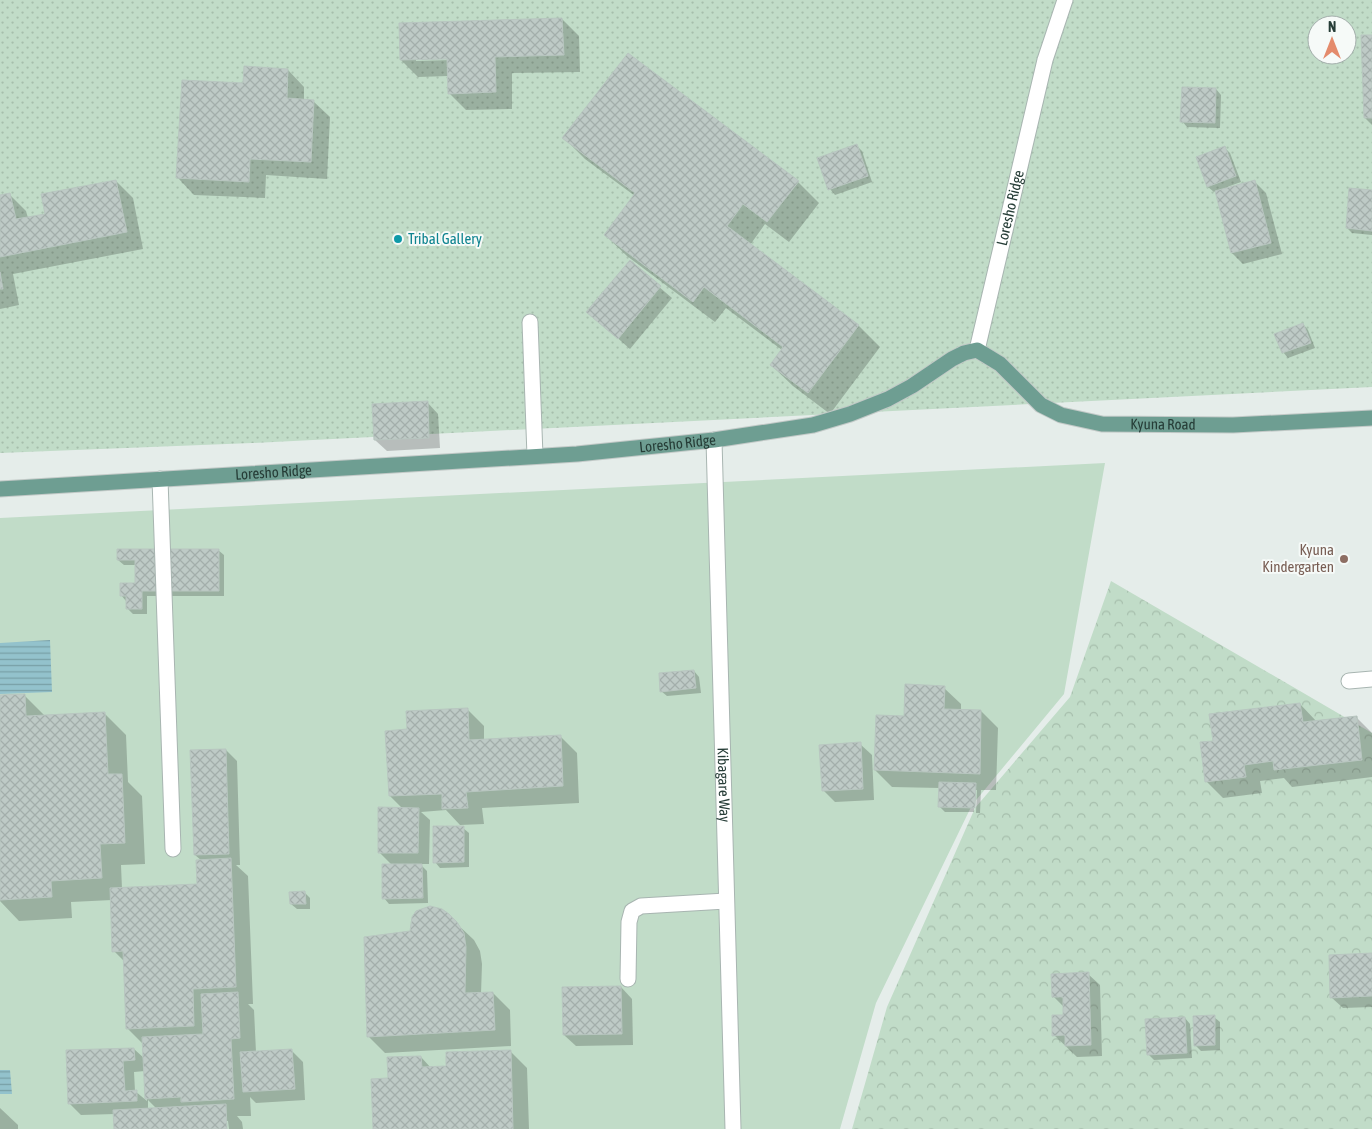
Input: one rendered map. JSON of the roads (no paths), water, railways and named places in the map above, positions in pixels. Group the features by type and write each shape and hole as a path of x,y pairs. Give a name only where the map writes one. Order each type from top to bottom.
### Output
{"main road":[{"name":"Kyuna Road","path":"977,350 1000,364 1041,405 1061,415 1102,424 1233,425 1372,418"},
{"name":"Loresho Ridge","path":"0,489 577,454 714,440 813,425 850,414 888,399 912,386 952,359 964,353 977,350"}],"street":[{"name":"Loresho Ridge","path":"977,350 1043,69 1065,0"},
{"path":"530,322 535,456"},
{"name":"Kibagare Way","path":"714,440 733,1129"},
{"path":"160,479 173,849"},
{"path":"1349,681 1372,679"},
{"path":"628,979 629,922 632,911 641,906 726,901"}],"water":[{"path":"50,640 52,692 0,694 0,643"},
{"path":"0,1070 10,1070 12,1094 0,1094"}],"place":[{"name":"Tribal Gallery","path":"398,239"},
{"name":"Kyuna Kindergarten","path":"1344,559"}]}
